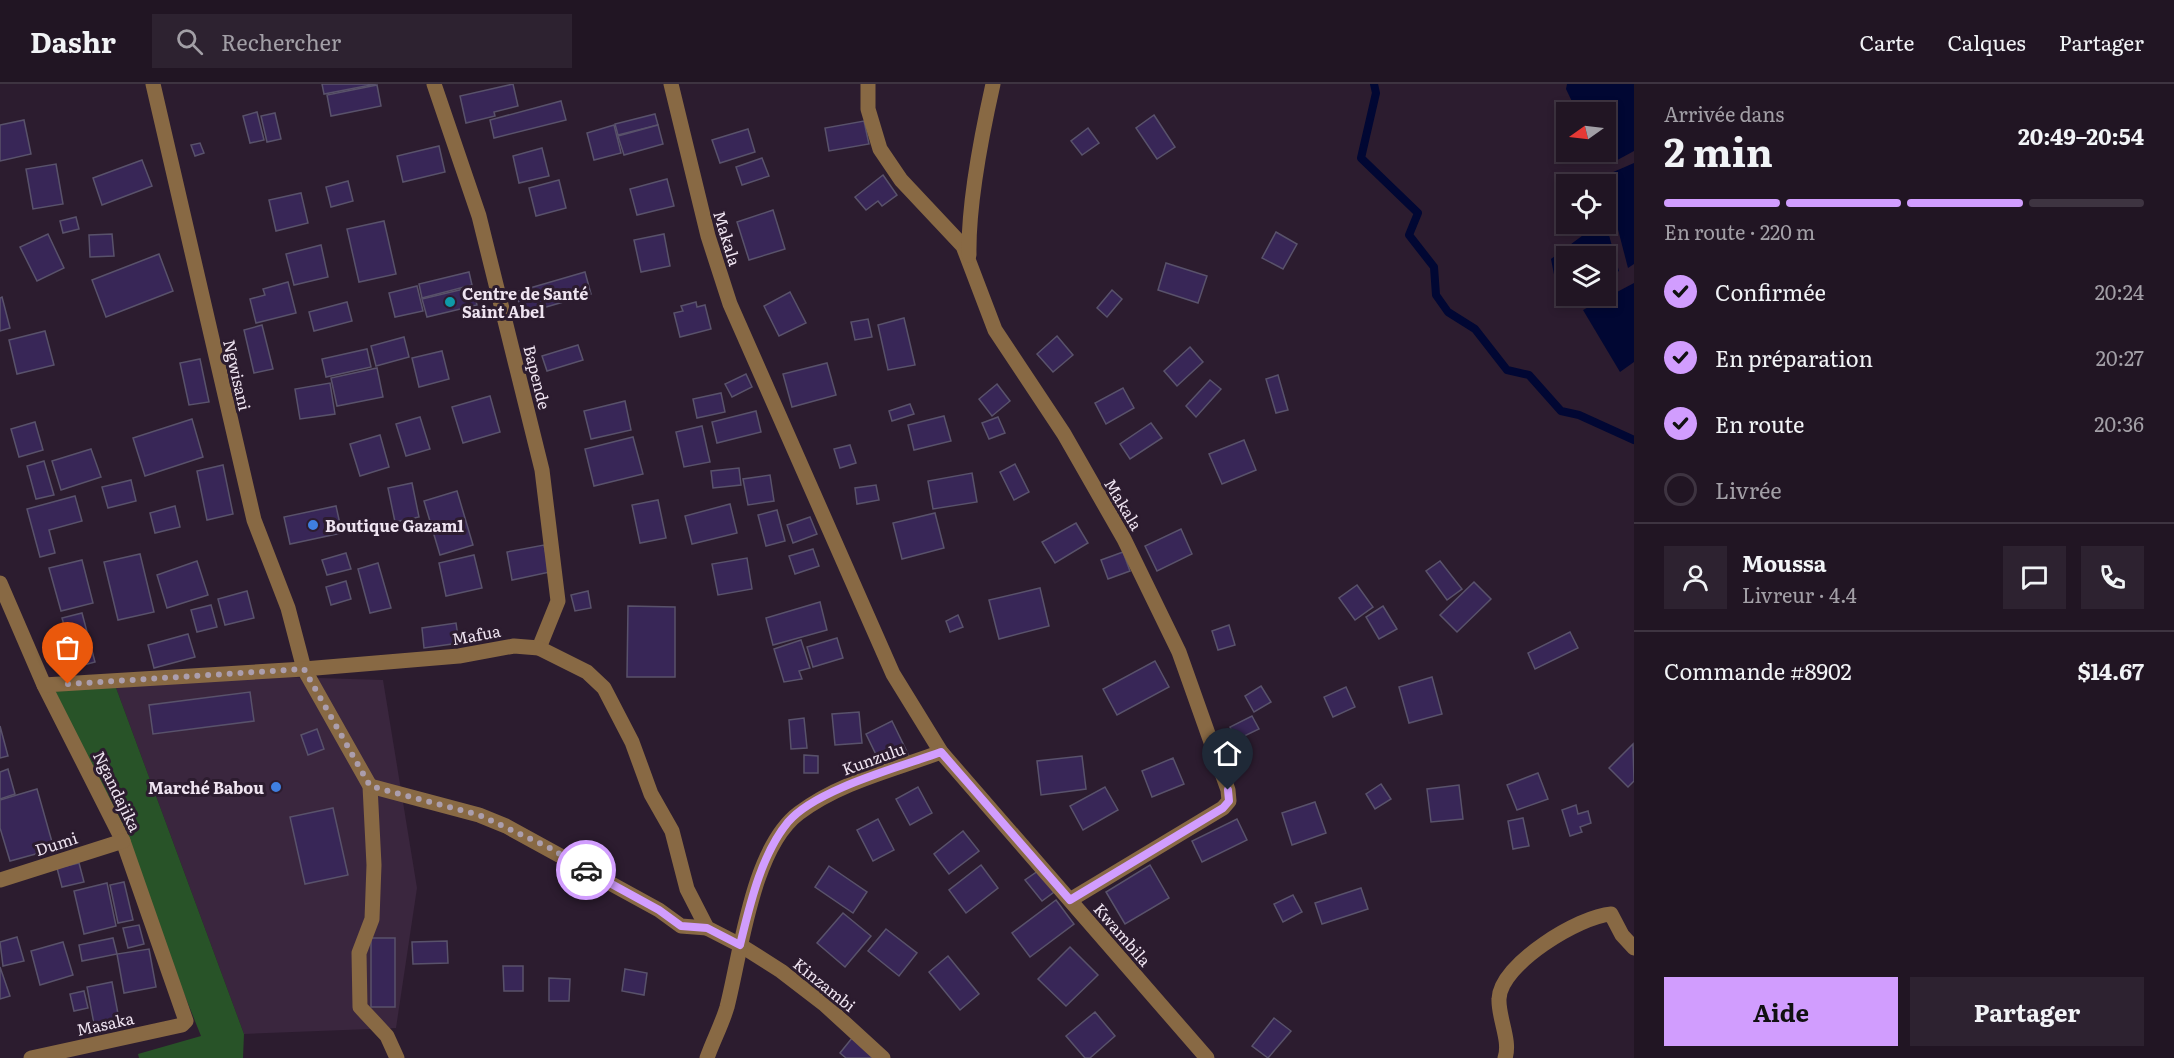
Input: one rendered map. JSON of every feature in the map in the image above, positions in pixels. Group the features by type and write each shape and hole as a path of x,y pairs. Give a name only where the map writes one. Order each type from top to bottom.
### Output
{"street":[{"name":"Ngwisani","path":"153,84 254,520 288,608 304,669 370,786"},
{"name":"Bapende","path":"434,84 479,216 542,470 558,601 540,648"},
{"name":"Makala","path":"671,84 708,236 730,303 893,674 941,752"},
{"name":"Makala","path":"868,84 868,109 880,149 901,180 955,236 969,258 995,330 1064,435 1124,538 1159,608 1196,696 1228,790 1229,801 1223,808 1070,900"},
{"path":"969,258 970,229 985,118 993,84"},
{"name":"Ngandajika","path":"0,583 44,685 123,841 186,1021"},
{"name":"Mafua","path":"44,685 304,669 459,656 514,646 540,648 587,672 604,688 632,742 651,794 672,831 687,889 707,928"},
{"name":"Kwambila","path":"941,752 1207,1058"},
{"name":"Kunzulu","path":"708,1058 726,1010 740,945 760,875 778,837 789,821 846,785 941,752"},
{"path":"397,1058 387,1036 360,1007 359,953 372,919 374,865 370,786 479,815 506,826 659,910 681,926 707,928 740,945"},
{"name":"Dumi","path":"0,880 123,841"},
{"path":"1505,1058 1498,1000 1507,976 1548,942 1599,915 1611,914 1622,934 1634,948"},
{"name":"Kinzambi","path":"740,945 824,1004 883,1058"},
{"name":"Masaka","path":"31,1058 182,1024 186,1021"}],"shaded area":[{"name":"Marché Babou","path":"286,677 383,680 417,888 396,1028 244,1034 115,685"}],"green space":[{"path":"44,685 115,685 244,1034 243,1058 139,1058 138,1054 201,1036 123,841"}],"water":[{"path":"1567,84 1634,84 1634,151 1616,161 1616,102 1572,102 1566,89"},
{"path":"1634,163 1634,264 1628,268 1616,222 1616,174 1611,173"},
{"path":"1585,234 1609,234 1612,246 1568,246"},
{"path":"1556,255 1556,285 1551,259"},
{"path":"1634,283 1634,362 1620,372 1583,310 1591,306 1616,306 1616,293"}],"building":[{"path":"322,84 376,84 324,94"},
{"path":"513,84 518,106 494,112 495,116 466,123 460,96"},
{"path":"377,85 381,106 331,116 327,95"},
{"path":"561,101 566,120 494,138 490,120"},
{"path":"257,112 264,140 250,143 243,116"},
{"path":"275,113 281,139 267,142 261,116"},
{"path":"655,114 658,125 618,135 615,124"},
{"path":"1154,115 1175,147 1157,159 1136,128"},
{"path":"24,120 31,154 0,161 0,125"},
{"path":"864,121 869,144 829,151 825,128"},
{"path":"614,125 621,153 594,160 587,133"},
{"path":"658,125 663,144 624,155 618,136"},
{"path":"1088,128 1099,143 1082,155 1071,141"},
{"path":"748,129 755,152 720,163 712,140"},
{"path":"200,143 204,153 195,156 191,145"},
{"path":"439,146 445,172 403,182 397,156"},
{"path":"542,148 549,176 519,183 513,156"},
{"path":"762,158 769,176 742,185 736,167"},
{"path":"142,160 152,186 102,205 93,178"},
{"path":"56,164 63,204 33,209 26,169"},
{"path":"883,175 897,195 882,206 878,201 866,210 855,197"},
{"path":"667,179 674,206 637,215 630,189"},
{"path":"559,180 566,208 536,216 529,188"},
{"path":"348,181 353,201 331,207 326,187"},
{"path":"301,193 308,223 276,231 269,200"},
{"path":"773,210 785,249 749,260 737,222"},
{"path":"76,217 79,229 63,233 60,221"},
{"path":"384,221 396,274 359,282 347,229"},
{"path":"1276,232 1297,244 1283,269 1262,258"},
{"path":"48,234 64,268 37,281 20,247"},
{"path":"112,234 114,256 90,257 89,235"},
{"path":"664,234 670,266 641,272 634,240"},
{"path":"321,245 328,277 294,285 286,254"},
{"path":"159,254 173,291 106,317 92,280"},
{"path":"1166,263 1207,276 1198,303 1158,290"},
{"path":"469,272 472,285 422,298 419,284"},
{"path":"585,272 591,294 522,314 516,292"},
{"path":"288,282 296,313 256,323 250,299 265,295 263,289"},
{"path":"417,286 423,311 395,317 389,293"},
{"name":"Centre de Santé Saint Abel","path":"472,287 477,305 427,317 422,299"},
{"path":"1112,290 1122,299 1107,317 1097,308"},
{"path":"790,292 806,323 779,336 764,306"},
{"path":"2,297 10,328 0,331 0,298"},
{"path":"347,302 352,321 314,331 309,312"},
{"path":"696,302 697,307 705,305 711,329 680,337 674,313 683,311 681,306"},
{"path":"904,318 915,365 888,370 878,325"},
{"path":"868,319 872,337 855,340 851,322"},
{"path":"262,325 273,369 254,373 244,330"},
{"path":"45,331 54,365 17,374 9,340"},
{"path":"1057,336 1073,355 1053,372 1037,354"},
{"path":"404,337 409,357 376,366 371,346"},
{"path":"578,345 583,360 547,371 542,356"},
{"path":"1190,347 1203,362 1177,386 1164,371"},
{"path":"367,349 371,367 326,377 322,359"},
{"path":"442,351 449,379 419,387 412,358"},
{"path":"200,359 209,402 189,405 180,363"},
{"path":"827,363 836,395 792,407 783,374"},
{"path":"377,368 383,397 337,406 331,378"},
{"path":"746,374 752,387 732,397 725,384"},
{"path":"1278,375 1288,410 1276,413 1266,379"},
{"path":"1210,380 1221,389 1196,417 1186,406"},
{"path":"330,383 335,414 300,419 295,389"},
{"path":"997,384 1010,401 992,416 979,399"},
{"path":"1123,388 1134,408 1106,424 1095,403"},
{"path":"721,393 725,412 697,418 693,399"},
{"path":"490,396 500,432 463,443 452,407"},
{"path":"625,401 631,430 591,439 584,411"},
{"path":"910,404 914,414 892,421 889,411"},
{"path":"756,411 761,432 717,443 712,422"},
{"path":"944,416 951,441 914,450 908,425"},
{"path":"420,417 430,449 406,456 396,424"},
{"path":"998,417 1005,433 989,439 982,423"},
{"path":"192,419 203,457 145,476 133,438"},
{"path":"35,422 43,450 19,457 11,429"},
{"path":"1151,423 1162,438 1130,459 1120,444"},
{"path":"702,426 710,462 684,467 676,432"},
{"path":"380,435 389,467 360,476 350,444"},
{"path":"633,437 643,474 594,486 585,449"},
{"path":"1244,440 1256,470 1222,484 1209,454"},
{"path":"850,445 856,463 840,468 834,449"},
{"path":"91,449 101,477 61,490 52,461"},
{"path":"44,461 54,495 36,499 27,466"},
{"path":"1015,464 1029,492 1014,500 1000,472"},
{"path":"223,465 233,514 207,520 197,471"},
{"path":"739,468 741,485 713,488 711,471"},
{"path":"972,473 977,502 933,509 928,481"},
{"path":"770,475 774,501 748,505 743,479"},
{"path":"131,480 136,501 108,508 102,487"},
{"path":"412,483 419,517 395,522 388,488"},
{"path":"876,485 879,500 857,504 855,488"},
{"path":"457,491 473,545 440,555 424,501"},
{"path":"75,496 82,521 49,530 55,553 40,557 27,509"},
{"path":"658,500 666,538 640,543 632,505"},
{"path":"730,504 737,533 692,544 685,516"},
{"path":"175,506 180,527 155,533 150,513"},
{"name":"Boutique Gazam1","path":"336,506 342,533 290,544 284,517"},
{"path":"777,510 785,541 766,546 758,515"},
{"path":"935,513 944,548 902,559 893,523"},
{"path":"810,517 817,534 793,543 787,525"},
{"path":"1076,523 1088,543 1055,563 1042,542"},
{"path":"1181,529 1192,554 1157,571 1145,546"},
{"path":"544,545 550,572 512,580 507,552"},
{"path":"813,549 819,566 795,574 789,556"},
{"path":"1123,552 1130,571 1108,579 1101,560"},
{"path":"346,553 351,569 327,575 322,560"},
{"path":"140,554 154,612 118,620 104,562"},
{"path":"474,555 482,588 446,596 439,563"},
{"path":"747,558 752,589 718,595 712,564"},
{"path":"82,560 93,603 61,611 49,568"},
{"path":"197,561 208,595 167,608 157,575"},
{"path":"1440,561 1462,589 1447,600 1426,571"},
{"path":"378,563 391,608 370,613 358,569"},
{"path":"346,581 351,599 331,605 326,587"},
{"path":"1474,582 1491,599 1457,632 1440,615"},
{"path":"1357,585 1373,607 1355,620 1339,598"},
{"path":"1040,588 1049,626 999,639 989,600"},
{"path":"247,591 254,618 225,625 218,599"},
{"path":"588,591 591,608 575,611 571,595"},
{"path":"820,602 827,630 773,645 766,618"},
{"path":"211,605 217,627 197,632 191,610"},
{"path":"628,606 675,607 675,677 627,677"},
{"path":"1383,606 1397,629 1379,639 1366,617"},
{"path":"82,613 95,662 76,667 62,618"},
{"path":"958,615 963,627 950,632 946,621"},
{"path":"456,623 459,643 424,648 422,628"},
{"path":"1229,625 1235,645 1218,650 1212,631"},
{"path":"1570,632 1578,648 1535,669 1528,653"},
{"path":"188,634 195,657 154,668 148,645"},
{"path":"837,638 843,658 813,667 807,647"},
{"path":"801,640 810,668 799,671 802,679 784,682 774,649"},
{"path":"1155,661 1169,687 1117,715 1103,689"},
{"path":"1432,677 1442,714 1409,723 1399,687"},
{"path":"1261,686 1271,702 1254,712 1245,696"},
{"path":"1346,687 1355,707 1333,717 1324,697"},
{"path":"250,692 254,721 153,734 149,705"},
{"path":"859,712 862,743 835,745 832,714"},
{"path":"1252,716 1259,729 1236,740 1230,727"},
{"path":"804,718 807,748 791,749 789,720"},
{"path":"892,721 909,756 883,769 866,734"},
{"path":"0,726 8,756 0,758"},
{"path":"317,729 324,749 308,755 301,735"},
{"path":"1633,744 1634,781 1628,787 1609,768"},
{"path":"804,755 818,756 818,773 804,773"},
{"path":"1082,756 1086,789 1041,795 1037,761"},
{"path":"1173,758 1184,784 1152,797 1142,771"},
{"path":"8,769 15,794 0,799 0,772"},
{"path":"1538,773 1548,799 1517,810 1507,785"},
{"path":"1381,784 1391,799 1375,809 1366,794"},
{"path":"1459,785 1463,819 1431,822 1427,789"},
{"path":"918,787 932,813 910,825 896,799"},
{"path":"1105,787 1118,810 1083,830 1070,806"},
{"path":"37,789 54,849 10,861 0,828 0,800"},
{"path":"1315,802 1326,833 1292,845 1282,813"},
{"path":"1576,805 1578,814 1588,811 1591,823 1580,827 1582,832 1570,836 1562,810"},
{"path":"333,808 348,875 305,884 290,817"},
{"path":"1523,818 1529,846 1513,849 1508,821"},
{"path":"878,819 894,850 873,861 857,830"},
{"path":"1237,819 1247,840 1202,862 1192,841"},
{"path":"963,831 979,851 949,874 934,854"},
{"path":"79,863 84,882 62,887 57,868"},
{"path":"981,865 998,888 966,913 949,890"},
{"path":"1150,865 1169,898 1125,924 1106,892"},
{"path":"829,866 867,892 853,913 815,887"},
{"path":"1038,871 1054,892 1042,901 1025,880"},
{"path":"124,882 133,920 118,923 110,885"},
{"path":"107,883 116,926 84,934 74,891"},
{"path":"1361,888 1368,909 1322,924 1315,903"},
{"path":"1293,895 1302,912 1283,922 1274,904"},
{"path":"1056,900 1074,924 1030,957 1012,933"},
{"path":"843,913 871,936 845,967 817,943"},
{"path":"139,925 144,944 128,948 123,928"},
{"path":"886,929 917,953 899,976 868,951"},
{"path":"17,937 24,961 3,966 0,942"},
{"path":"113,938 117,954 82,961 79,945"},
{"path":"371,938 395,938 395,1007 371,1007"},
{"path":"447,941 448,963 413,964 412,942"},
{"path":"63,942 73,975 40,985 31,951"},
{"path":"1070,947 1098,975 1066,1006 1038,979"},
{"path":"149,949 156,987 124,993 117,954"},
{"path":"948,956 979,994 960,1010 929,972"},
{"path":"503,966 523,966 523,991 504,991"},
{"path":"0,967 10,996 0,999"},
{"path":"625,969 647,973 644,995 622,991"},
{"path":"549,978 570,979 569,1001 549,1001"},
{"path":"112,982 119,1019 94,1024 87,987"},
{"path":"84,991 88,1008 74,1011 70,994"},
{"path":"1095,1012 1115,1036 1090,1058 1085,1058 1066,1036"},
{"path":"1274,1018 1291,1031 1268,1058 1252,1046"},
{"path":"852,1038 875,1058 846,1058 840,1053"}],"waterway":[{"path":"1374,84 1376,93 1361,158 1418,213 1409,235 1434,267 1436,295 1448,312 1475,329 1507,370 1529,375 1561,411 1579,415 1634,440"}],"way so far":[{"path":"68,684 304,669 370,786 479,815 550,848 586,870"}],"place":[{"name":"Centre de Santé Saint Abel","path":"450,302"},
{"name":"Boutique Gazam1","path":"313,525"},
{"name":"Marché Babou","path":"276,787"}],"route":[{"path":"586,870 659,910 681,926 707,928 740,945 760,875 778,837 789,821 846,785 941,752 1070,900 1223,808 1229,801 1228,790"}]}
